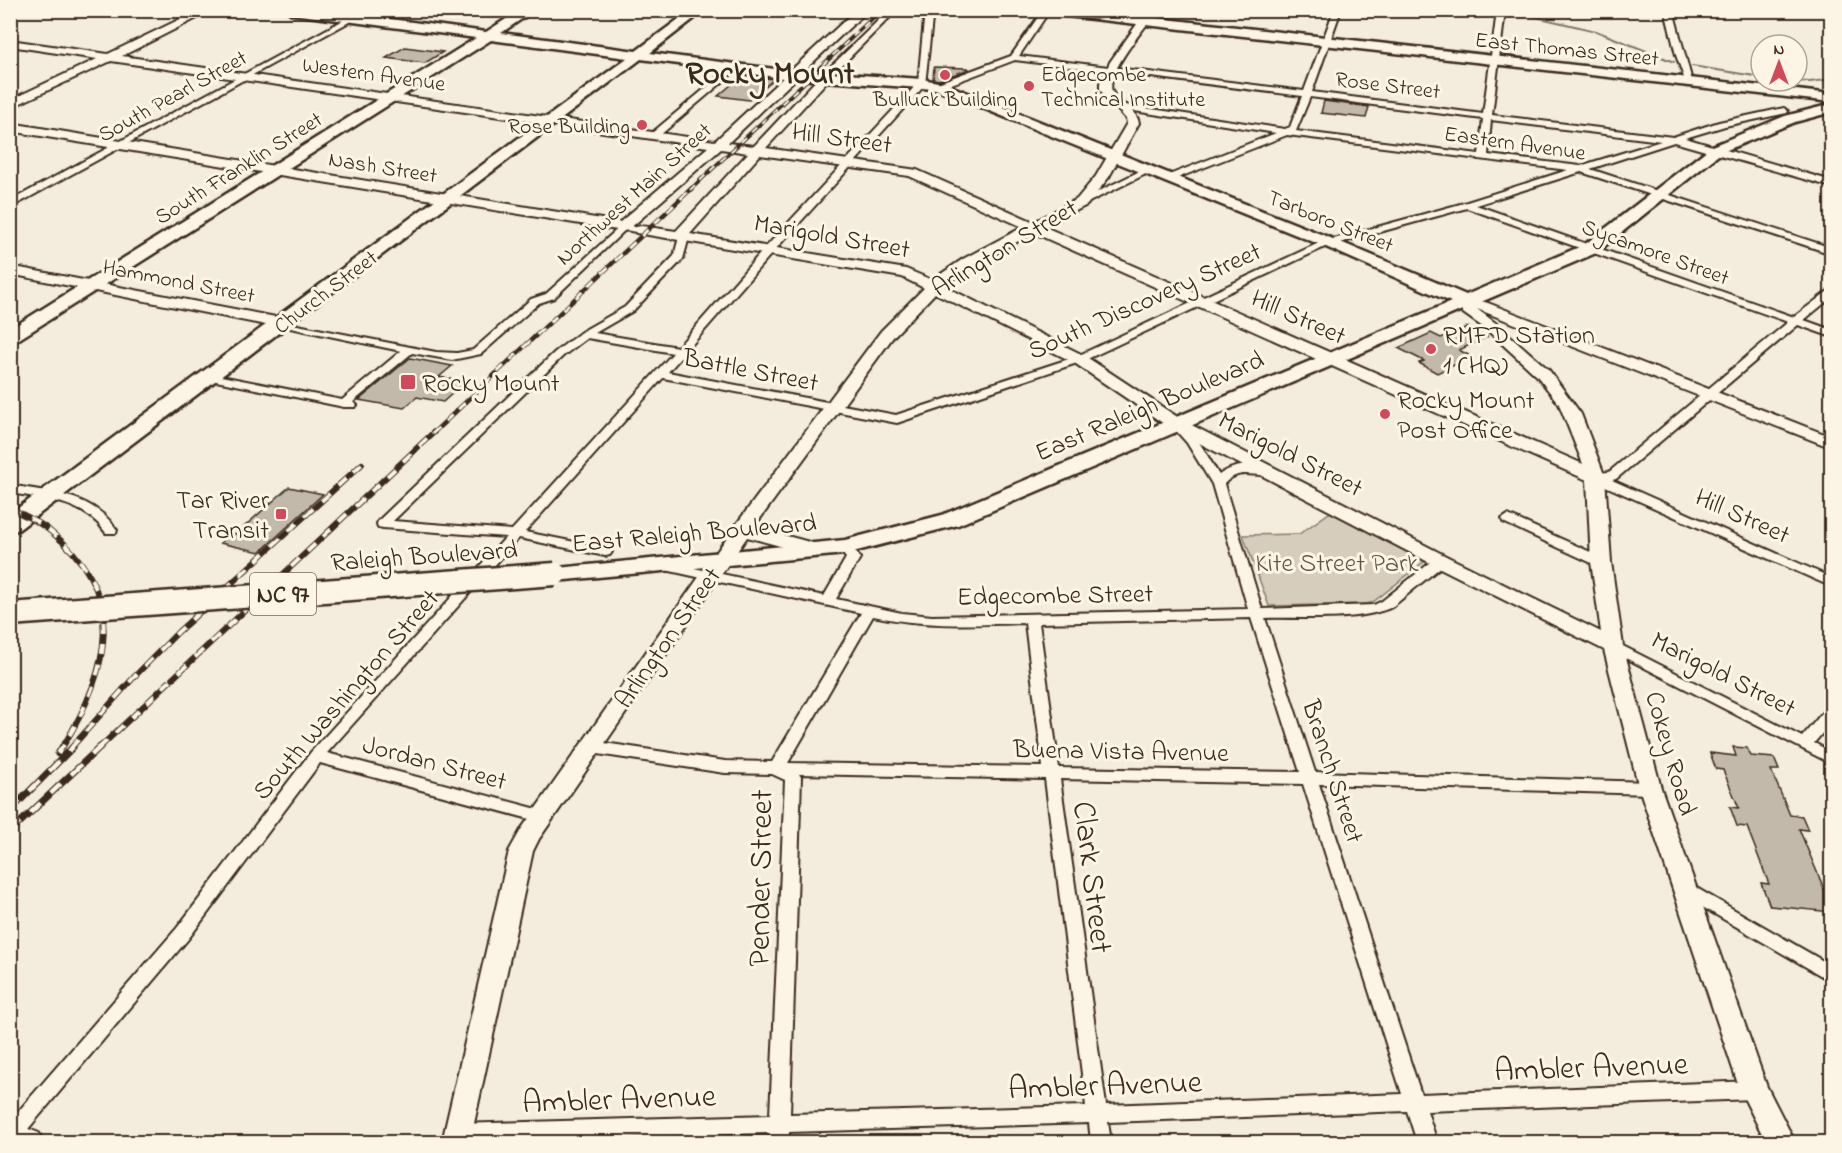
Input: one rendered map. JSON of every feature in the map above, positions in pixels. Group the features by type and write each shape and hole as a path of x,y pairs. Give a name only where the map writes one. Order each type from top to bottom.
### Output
{"main road":[{"name":"Tarboro Street","path":"291,10 735,68 824,78 922,83 938,86 1332,244 1464,302"},
{"name":"South Franklin Street","path":"10,337 530,10"},
{"name":"Church Street","path":"10,525 699,10"},
{"name":"East Thomas Street","path":"1047,10 1149,16 1326,42 1832,99"},
{"path":"1787,94 1803,98 1808,110"},
{"name":"East Raleigh Boulevard","path":"555,574 660,565 715,568 845,546 950,520 1590,249 1717,149 1832,99"},
{"name":"East Raleigh Boulevard","path":"1717,149 1719,143 1739,129 1784,111 1832,108"},
{"name":"Raleigh Boulevard","path":"10,614 555,574"}],"street":[{"path":"10,105 208,10"},
{"name":"South Pearl Street","path":"10,205 368,10"},
{"name":"Northwest Main Street","path":"409,350 455,358 477,352 535,301 550,296 623,227 725,145 863,10"},
{"path":"605,552 517,534 383,524 559,354 585,334 629,309 679,257 684,237 683,231 755,150 894,10"},
{"path":"922,83 929,10"},
{"path":"1014,58 1047,10"},
{"path":"1167,179 1295,127 1338,10"},
{"path":"1483,156 1500,18 1498,10"},
{"path":"1669,10 1680,55 1690,83"},
{"path":"1149,16 1110,70 1105,82 1106,90 1133,120 1183,117"},
{"name":"Western Avenue","path":"10,43 725,145"},
{"name":"Rose Street","path":"938,86 1014,58 1672,139 1717,149 1832,184"},
{"path":"656,134 735,68"},
{"name":"South Washington Street","path":"11,1135 183,933 316,756 769,250 922,83"},
{"path":"1121,106 1183,117"},
{"name":"South Discovery Street","path":"834,407 897,419 1079,359 1322,245 1467,205 1670,142 1672,139 1752,116 1784,111"},
{"name":"Eastern Avenue","path":"1183,117 1581,169 1832,251"},
{"name":"Arlington Street","path":"457,1138 521,851 541,816 742,530 887,334 934,286 968,262 1082,202 1113,158 1133,120"},
{"name":"Nash Street","path":"10,127 641,230"},
{"name":"Hill Street","path":"725,145 912,173 1332,358 1832,584"},
{"path":"1082,202 1147,171"},
{"name":"Sycamore Street","path":"1467,205 1832,334"},
{"name":"Marigold Street","path":"641,230 906,273 1079,359 1176,424 1832,759"},
{"name":"Hammond Street","path":"10,270 409,350"},
{"path":"1596,477 1612,476 1832,291"},
{"name":"Tarboro Street","path":"1464,302 1482,306 1832,443"},
{"name":"Cokey Road","path":"1464,302 1468,310 1492,327 1543,373 1566,402 1596,477 1601,562 1613,646 1650,788 1754,1090 1781,1143"},
{"path":"585,334 680,351"},
{"path":"211,377 347,404 409,350"},
{"name":"Battle Street","path":"660,374 834,407"},
{"name":"Branch Street","path":"1176,424 1192,441 1218,484 1256,613 1427,1143"},
{"path":"1218,484 1233,470 1249,469 1270,472"},
{"path":"10,489 87,506 98,513 111,530"},
{"path":"1508,519 1601,562"},
{"path":"742,530 817,550"},
{"path":"828,602 853,558 845,546"},
{"name":"Edgecombe Street","path":"715,568 828,602 932,621 1377,609 1441,561"},
{"name":"Pender Street","path":"780,1133 793,777 776,769 869,611"},
{"name":"Clark Street","path":"1031,620 1101,1143"},
{"path":"1804,744 1832,711"},
{"name":"Buena Vista Avenue","path":"591,747 691,763 776,769 1309,778 1650,788"},
{"name":"Jordan Street","path":"316,756 541,816"},
{"path":"1684,888 1832,975"},
{"name":"Ambler Avenue","path":"457,1138 780,1133 1097,1114 1754,1090"},
{"path":"11,1135 30,1143"}],"green space":[{"name":"Kite Street Park","path":"1332,511 1423,559 1424,562 1373,602 1367,604 1269,606 1243,535 1299,534"}],"building":[{"path":"405,47 443,52 425,63 386,58"},
{"name":"Bulluck Building","path":"934,67 969,69 939,80 933,79"},
{"path":"743,75 774,79 749,100 718,96"},
{"path":"1324,101 1369,107 1366,118 1321,113"},
{"name":"RMFD Station 1 (HQ)","path":"1467,327 1487,337 1459,350 1472,357 1437,373 1419,363 1424,361 1398,348 1431,333 1441,338"},
{"path":"410,358 452,366 439,377 465,382 443,402 417,397 404,408 359,400"},
{"name":"Tar River Transit","path":"289,487 323,494 260,552 220,543 231,533 236,534"},
{"path":"1733,747 1747,748 1751,756 1774,758 1779,770 1771,770 1790,815 1802,816 1808,830 1799,829 1825,891 1832,892 1832,912 1770,906 1761,883 1769,884 1747,827 1737,826 1730,807 1739,808 1723,770 1716,769 1710,753 1736,756"}],"waterway":[{"path":"1485,10 1493,11"},
{"path":"1506,13 1536,17 1596,31 1674,62"},
{"path":"1692,66 1749,75"},
{"path":"1809,82 1832,79"}],"railway":[{"path":"690,190 881,10"},
{"path":"432,434 692,188"},
{"path":"99,748 434,432"},
{"path":"71,748 178,632 362,464"},
{"path":"10,508 46,527 75,555 92,581 101,607 104,635 100,663 91,691 62,748"},
{"path":"58,754 62,747"},
{"path":"10,811 73,747"},
{"path":"10,832 100,747"}],"place":[{"name":"Bulluck Building","path":"945,75"},
{"name":"Edgecombe Technical Institute","path":"1029,86"},
{"name":"Rose Building","path":"642,125"},
{"name":"RMFD Station 1 (HQ)","path":"1431,349"},
{"name":"Rocky Mount","path":"408,382"},
{"name":"Rocky Mount Post Office","path":"1385,414"},
{"name":"Tar River Transit","path":"281,514"}],"district":[{"name":"Rocky Mount","path":"770,72"}]}
